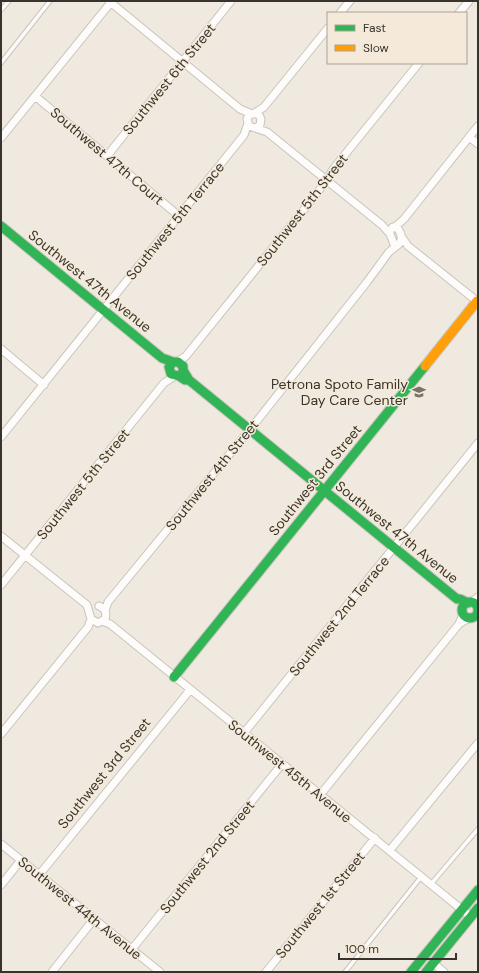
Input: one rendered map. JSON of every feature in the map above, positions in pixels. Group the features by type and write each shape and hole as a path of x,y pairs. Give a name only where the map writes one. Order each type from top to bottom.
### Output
{"street":[{"name":"Southwest 6th Street","path":"107,156 231,1"},
{"path":"341,12 350,1"},
{"path":"460,12 469,1"},
{"path":"1,138 111,2 240,109 257,114 267,132"},
{"name":"Southwest 5th Terrace","path":"1,437 244,135 248,117 264,106 327,29"},
{"name":"Southwest 5th Street","path":"1,585 164,384 165,379 176,369 334,168 418,64"},
{"name":"Southwest 47th Court","path":"35,96 179,216"},
{"name":"Southwest 5th Terrace","path":"244,135 260,125 264,106"},
{"path":"240,109 251,127 267,132 382,225 395,232 408,246 477,301"},
{"name":"Southwest 4th Street","path":"389,252 395,232 404,224 404,219 478,126"},
{"path":"469,137 478,144"},
{"name":"Southwest 47th Avenue","path":"1,226 162,358 165,364 176,369 324,492 457,599 460,599 473,610"},
{"path":"395,232 394,244 408,246"},
{"name":"Southwest 4th Street","path":"98,615 249,429 389,252 399,244"},
{"name":"Southwest 3rd Street","path":"174,677 477,301"},
{"path":"1,349 44,385"},
{"name":"Southwest 2nd Terrace","path":"244,733 478,443"},
{"name":"Southwest 45th Avenue","path":"1,536 471,916"},
{"path":"320,795 459,624 473,610"},
{"path":"1,734 98,615"},
{"name":"Southwest 3rd Street","path":"40,875 190,690"},
{"path":"390,850 478,743"},
{"name":"Southwest 2nd Street","path":"132,949 282,764"},
{"name":"Southwest 1st Street","path":"266,972 375,838"},
{"name":"Southwest 44th Avenue","path":"1,844 160,972"},
{"path":"1,885 21,860"},
{"path":"411,972 478,890"},
{"path":"426,972 478,908"},
{"path":"52,972 94,919"},
{"path":"433,963 444,972"}],"lane":[{"path":"1,10 9,1"},
{"path":"1,63 50,1"},
{"path":"432,884 478,829"},
{"path":"345,972 422,876"}],"traffic: fast":[{"path":"1,226 162,358 173,362"},
{"path":"179,376 183,373 183,366 178,362 173,362 169,367 171,374 179,376 185,380 189,380"},
{"path":"174,677 425,366"},
{"path":"183,370 189,380 457,599 468,603"},
{"path":"470,602 477,607 478,610 473,617 470,618 463,613 462,610 467,603 470,602"},
{"path":"411,972 478,890"},
{"path":"426,972 478,908"}],"traffic: slow":[{"path":"425,366 477,301"}],"place":[{"name":"Petrona Spoto Family Day Care Center","path":"419,392"}]}
